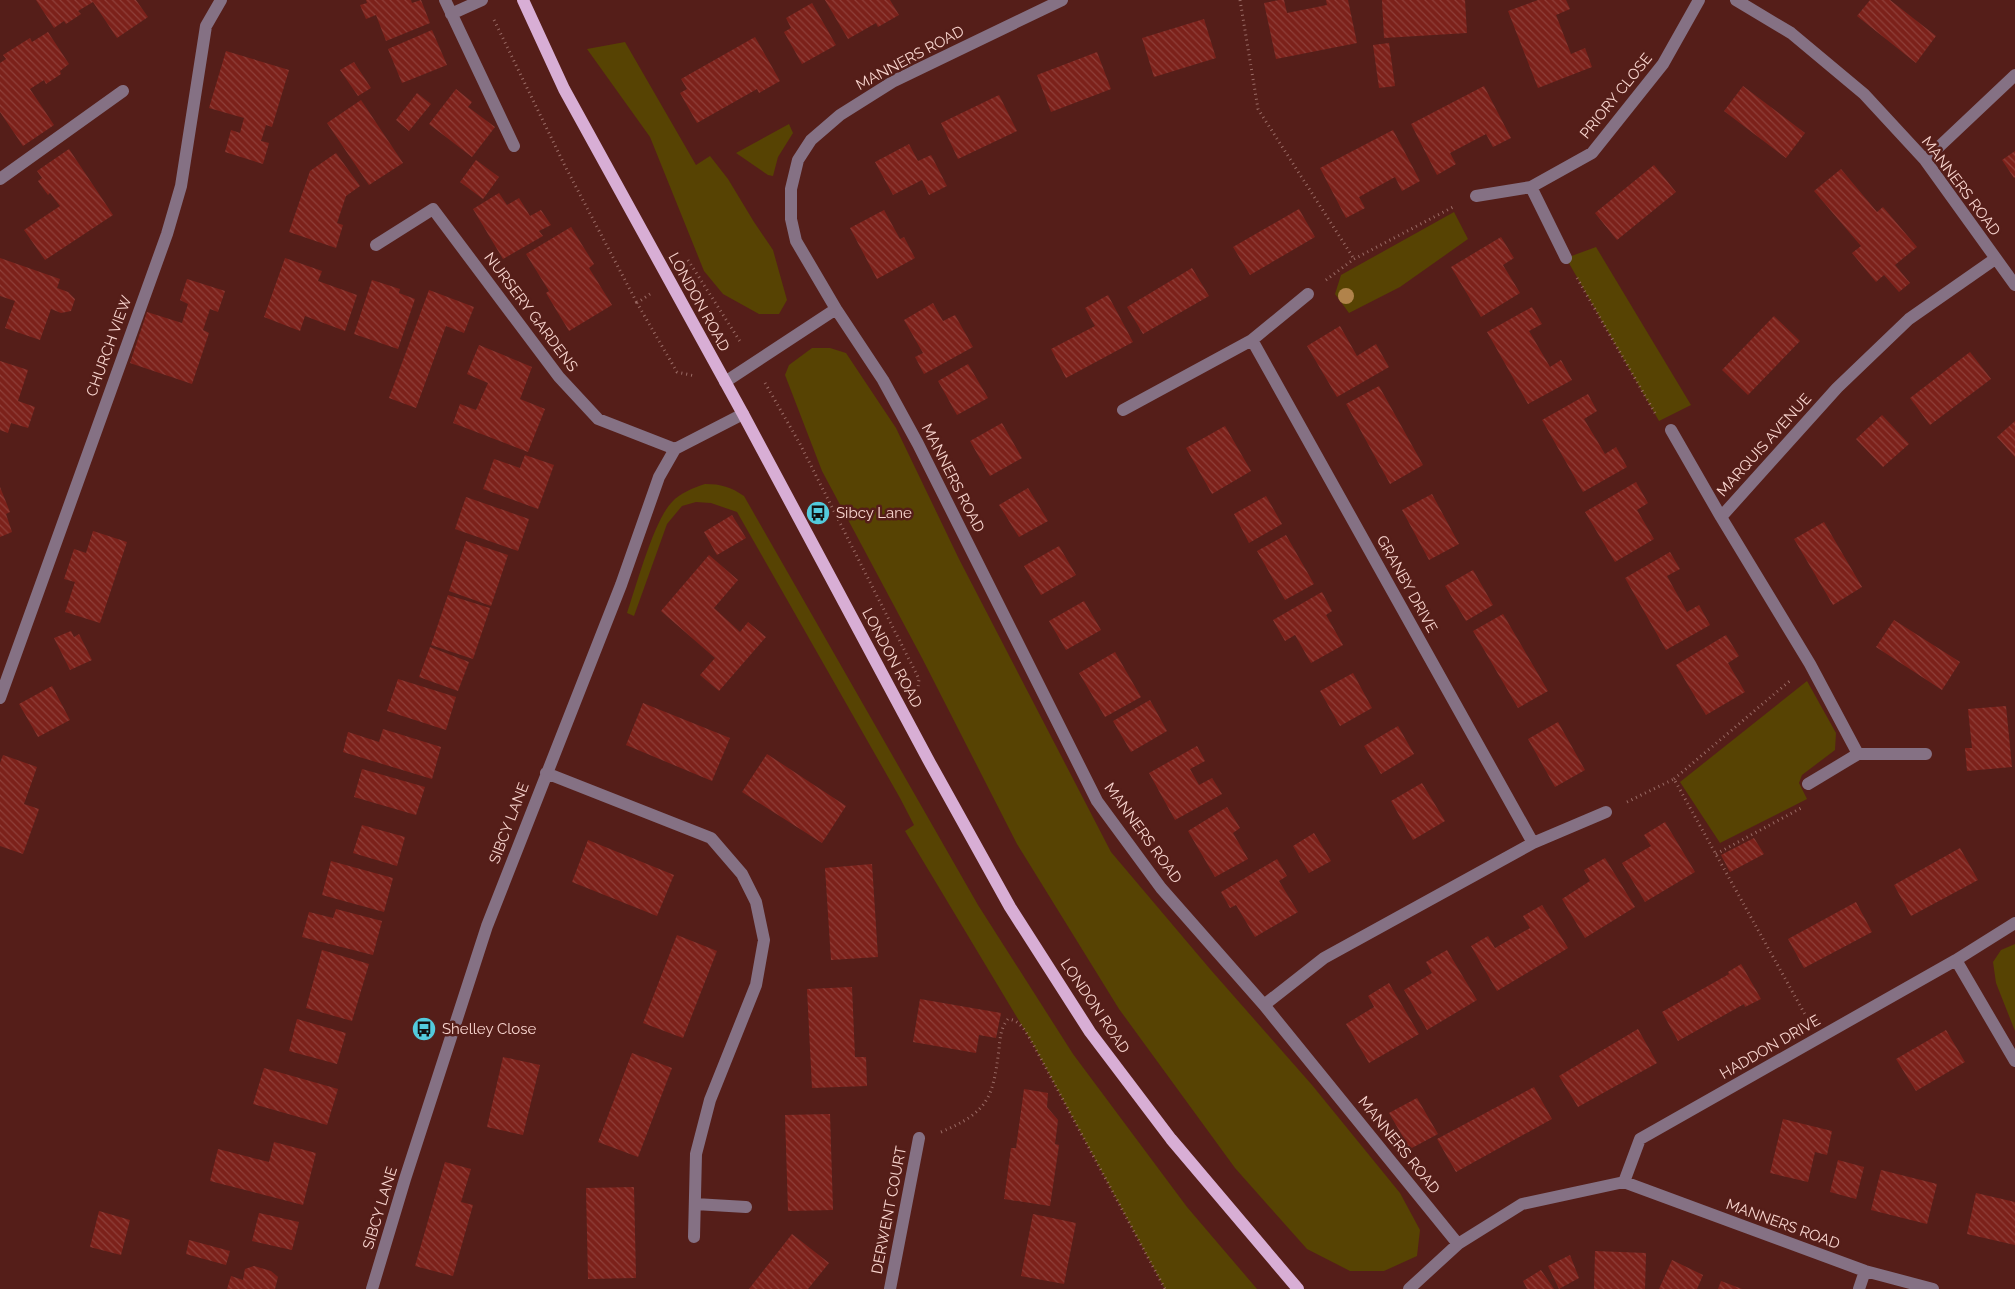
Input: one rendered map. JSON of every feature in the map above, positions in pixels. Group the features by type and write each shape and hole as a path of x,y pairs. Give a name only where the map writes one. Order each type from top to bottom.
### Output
{"main road":[{"name":"LONDON ROAD","path":"522,0 564,89 743,414 930,763 1015,915 1090,1032 1170,1139 1298,1289"}],"street":[{"name":"CHURCH VIEW","path":"0,698 167,234 181,186 206,26 221,0"},
{"path":"445,0 514,146"},
{"path":"451,14 482,0"},
{"name":"MANNERS ROAD","path":"1062,0 894,81 840,115 811,140 798,160 791,189 791,219 796,241 836,309 883,380 918,444 1097,802 1161,888 1264,1005 1458,1244"},
{"name":"PRIORY CLOSE","path":"1476,196 1532,187 1592,153 1663,64 1700,0"},
{"name":"MANNERS ROAD","path":"1736,0 1791,33 1864,94 1925,160 1995,260 2015,285"},
{"path":"1925,160 2015,75"},
{"path":"0,180 123,91"},
{"path":"1532,187 1566,258"},
{"name":"NURSERY GARDENS","path":"376,245 434,209 559,378 598,419 675,449"},
{"name":"MARQUIS AVENUE","path":"1858,754 1810,664 1721,517 1837,388 1909,319 1995,260"},
{"path":"1123,410 1252,340 1308,294"},
{"path":"724,382 836,309"},
{"name":"GRANBY DRIVE","path":"1252,340 1532,843"},
{"path":"675,449 743,414"},
{"path":"1671,430 1721,517"},
{"name":"SIBCY LANE","path":"372,1289 405,1179 487,926 621,585 659,477 675,449"},
{"path":"1808,784 1858,754 1926,754"},
{"path":"546,773 711,838 742,874 756,902 764,940 756,986 710,1100 696,1154 694,1237"},
{"path":"1264,1005 1324,958 1532,843 1606,812"},
{"name":"HADDON DRIVE","path":"1624,1182 1640,1139 1956,960 2015,923"},
{"path":"1956,960 2015,1061"},
{"name":"DERWENT COURT","path":"890,1289 919,1138"},
{"path":"1409,1289 1458,1244 1522,1204 1624,1182"},
{"name":"MANNERS ROAD","path":"1624,1182 1865,1271 1933,1289"},
{"path":"695,1204 746,1207"},
{"path":"1860,1289 1865,1271"}],"path":[{"path":"1240,0 1258,109 1354,259"},
{"path":"493,18 565,166 637,303"},
{"path":"1308,294 1354,259 1476,196"},
{"path":"1566,258 1659,421 1671,430"},
{"path":"1606,812 1674,778 1810,664"},
{"path":"1674,778 1818,1038"},
{"path":"919,1138 943,1131 968,1118 986,1103 992,1090 1002,1030 1008,1019 1014,1019 1021,1025 1033,1044 1165,1289"}],"shaded area":[{"path":"625,42 696,165 710,156 728,179 773,250 787,300 779,314 759,314 723,294 704,271 650,137 587,49"},
{"path":"789,124 793,133 778,157 773,176 768,175 736,153"},
{"path":"1454,212 1468,239 1400,287 1349,313 1335,294 1341,275"},
{"path":"1596,247 1691,405 1659,421 1566,258"},
{"path":"812,348 830,348 846,353 896,428 959,559 1111,852 1312,1085 1400,1193 1420,1230 1417,1256 1384,1271 1350,1271 1307,1249 1235,1168 1119,1009 1017,844 922,658 822,471 785,375 789,365"},
{"path":"705,484 726,487 744,496 978,905 1073,1054 1187,1207 1257,1289 1165,1289 1033,1044 905,831 914,825 900,798 737,512 711,503 696,502 682,506 667,524 634,616 627,613 652,538 665,511 679,496"},
{"path":"1807,681 1836,733 1835,750 1802,775 1799,783 1807,799 1720,843 1680,782"},
{"path":"2015,944 2015,1031 1996,983 1993,962 2001,950"}],"building":[{"path":"36,0 136,0 148,17 117,38 93,2 78,11 81,14 66,24 64,21 54,28"},
{"path":"366,0 411,0 412,3 421,0 430,23 386,41 376,15 366,19 360,5 367,3"},
{"path":"825,0 890,0 899,15 878,27 876,23 848,39"},
{"path":"1284,0 1287,13 1327,5 1326,0 1348,0 1357,43 1276,59 1264,3"},
{"path":"1382,0 1465,0 1467,33 1384,38"},
{"path":"1538,0 1566,0 1570,9 1556,15 1571,54 1585,48 1592,67 1538,88 1508,11"},
{"path":"1870,0 1890,0 1936,36 1916,63 1857,16"},
{"path":"812,3 836,45 802,64 784,32 791,28 786,18"},
{"path":"1204,19 1216,58 1154,77 1142,38"},
{"path":"432,30 447,65 402,83 388,49"},
{"path":"48,32 69,64 60,71 61,74 46,84 44,80 30,89 54,125 23,146 0,112 0,63 6,59 3,55 30,38 32,42"},
{"path":"755,37 780,81 759,93 757,89 697,123 680,93 687,89 681,79"},
{"path":"1389,43 1395,86 1379,88 1373,45"},
{"path":"226,51 289,70 272,127 266,125 261,141 269,143 263,164 225,152 231,130 240,133 244,118 209,108"},
{"path":"1097,52 1111,89 1051,112 1037,75"},
{"path":"354,62 371,88 358,96 340,70"},
{"path":"1484,86 1511,138 1493,147 1486,134 1450,153 1456,164 1437,175 1411,124"},
{"path":"1743,86 1805,133 1786,158 1724,111"},
{"path":"456,89 472,102 468,107 495,127 472,157 429,124"},
{"path":"417,93 431,104 409,131 396,120"},
{"path":"999,95 1017,131 958,159 941,123"},
{"path":"361,100 403,163 369,185 327,123"},
{"path":"1393,130 1420,181 1402,191 1395,177 1359,197 1365,208 1346,218 1320,168"},
{"path":"909,144 918,161 931,155 947,186 929,195 922,180 893,195 875,162"},
{"path":"69,149 113,215 45,260 24,230 60,206 50,193 48,195 38,181 42,178 37,171"},
{"path":"2015,151 2015,177 2014,178 2002,160"},
{"path":"336,153 360,186 346,196 337,223 343,225 336,248 289,232 310,171"},
{"path":"476,160 499,177 483,199 460,182"},
{"path":"1654,165 1676,192 1617,240 1595,213"},
{"path":"1841,169 1877,212 1883,207 1917,247 1895,265 1910,283 1899,292 1884,275 1876,282 1852,253 1861,246 1814,191"},
{"path":"499,193 507,205 519,198 530,216 541,210 551,225 539,231 543,236 503,259 473,209"},
{"path":"1299,209 1315,237 1250,275 1233,247"},
{"path":"884,210 900,239 904,237 915,258 877,279 850,228"},
{"path":"571,227 594,264 589,268 612,305 569,331 546,293 549,291 526,254"},
{"path":"1501,237 1514,258 1503,265 1520,293 1481,317 1451,267"},
{"path":"0,258 60,279 57,288 68,292 75,299 71,311 61,313 51,309 40,340 5,328 15,301 0,296"},
{"path":"285,258 322,271 318,281 357,295 345,331 305,316 300,331 264,317"},
{"path":"1192,268 1209,296 1143,334 1127,307"},
{"path":"187,279 225,291 218,312 210,309 203,330 209,333 192,384 130,363 147,312 182,323 188,304 180,300"},
{"path":"372,280 400,289 399,293 415,299 398,349 354,334"},
{"path":"429,290 474,307 464,333 446,326 416,408 389,398"},
{"path":"1108,295 1133,342 1066,378 1051,349 1095,326 1085,308"},
{"path":"933,303 943,321 955,315 973,347 924,374 915,357 923,353 904,320"},
{"path":"1532,307 1542,324 1529,331 1550,367 1561,360 1572,380 1528,404 1487,332"},
{"path":"1774,316 1800,341 1748,395 1722,370"},
{"path":"1340,326 1357,356 1376,344 1389,367 1337,397 1307,346"},
{"path":"479,345 532,367 520,399 545,409 528,452 453,423 460,404 476,410 488,383 467,374"},
{"path":"1970,352 1991,379 1930,425 1910,398"},
{"path":"0,361 28,370 18,401 35,407 28,428 11,423 8,433 0,430"},
{"path":"968,364 988,398 957,415 938,381"},
{"path":"1379,386 1423,465 1390,484 1346,404"},
{"path":"1588,394 1597,411 1584,419 1605,454 1616,447 1627,467 1583,492 1542,420"},
{"path":"1882,415 1909,444 1883,467 1856,439"},
{"path":"2015,421 2015,457 1997,437"},
{"path":"1002,423 1022,458 990,476 970,441"},
{"path":"1225,426 1251,471 1212,494 1186,448"},
{"path":"525,455 554,465 538,509 483,489 494,459 520,468"},
{"path":"1636,482 1648,503 1637,510 1654,539 1615,562 1585,512"},
{"path":"0,487 10,512 6,514 12,532 0,537"},
{"path":"1028,488 1048,521 1019,537 999,505"},
{"path":"1432,494 1459,544 1429,560 1402,510"},
{"path":"1266,496 1282,524 1249,543 1234,514"},
{"path":"466,497 529,519 518,551 455,529"},
{"path":"732,515 746,538 717,555 704,532"},
{"path":"1824,522 1862,587 1833,605 1794,539"},
{"path":"93,531 127,542 100,623 65,612 75,582 64,579 74,549 86,553"},
{"path":"1286,535 1314,584 1285,600 1257,551"},
{"path":"466,541 508,555 491,606 449,591"},
{"path":"1059,546 1076,575 1041,595 1024,566"},
{"path":"1670,552 1680,569 1667,576 1687,612 1699,605 1710,625 1666,650 1625,578"},
{"path":"709,555 738,580 714,608 740,632 748,622 766,637 719,691 700,675 715,658 661,611"},
{"path":"1473,570 1493,605 1466,621 1445,586"},
{"path":"1322,592 1332,611 1326,615 1343,645 1311,663 1295,635 1285,641 1273,620"},
{"path":"448,595 490,608 473,659 431,645"},
{"path":"1084,601 1101,630 1066,650 1049,621"},
{"path":"1503,614 1548,691 1518,708 1473,631"},
{"path":"1894,620 1960,662 1942,690 1876,647"},
{"path":"71,631 74,637 79,634 92,660 70,670 54,638"},
{"path":"1726,635 1739,656 1728,663 1745,692 1706,715 1676,665"},
{"path":"430,647 469,662 458,691 419,677"},
{"path":"1115,652 1141,697 1105,717 1079,673"},
{"path":"1353,673 1372,708 1340,726 1320,691"},
{"path":"398,679 456,697 446,730 387,711"},
{"path":"52,686 70,720 38,737 19,704"},
{"path":"1150,700 1167,731 1131,752 1113,721"},
{"path":"643,703 730,738 712,781 626,745"},
{"path":"2006,706 2012,767 1967,771 1965,748 1972,748 1968,709"},
{"path":"1558,722 1585,770 1555,787 1528,739"},
{"path":"1398,726 1414,754 1381,774 1364,746"},
{"path":"383,729 441,747 432,779 343,752 348,732 379,742"},
{"path":"1197,746 1205,761 1190,769 1199,785 1212,778 1222,794 1175,820 1149,773"},
{"path":"767,754 846,806 822,843 742,792"},
{"path":"3,755 37,767 24,804 39,809 23,854 0,846 0,763"},
{"path":"362,769 425,787 416,815 354,797"},
{"path":"1422,783 1445,821 1413,840 1391,801"},
{"path":"1227,807 1240,828 1233,833 1248,859 1215,877 1188,831"},
{"path":"1665,822 1695,872 1645,902 1622,863 1651,846 1644,835"},
{"path":"362,825 405,837 397,866 353,853"},
{"path":"1314,833 1331,861 1309,873 1293,846"},
{"path":"1754,838 1764,854 1730,872 1721,855"},
{"path":"588,840 674,875 657,916 572,882"},
{"path":"1960,848 1978,880 1911,916 1894,885"},
{"path":"1605,858 1635,907 1585,938 1562,899 1590,881 1584,870"},
{"path":"1277,859 1287,876 1279,881 1298,912 1255,937 1236,905 1230,908 1221,892"},
{"path":"331,861 393,878 384,912 322,895"},
{"path":"872,864 878,957 831,960 825,868"},
{"path":"1856,902 1872,932 1804,968 1788,939"},
{"path":"1542,905 1568,948 1497,991 1471,946 1488,936 1495,948 1530,928 1523,916"},
{"path":"336,909 382,921 373,955 302,937 309,912 333,918"},
{"path":"677,935 717,951 683,1038 643,1023"},
{"path":"322,950 369,964 352,1021 306,1008"},
{"path":"1447,950 1477,1000 1427,1030 1404,990 1432,973 1426,962"},
{"path":"1741,964 1761,999 1745,1007 1744,1004 1678,1041 1662,1012 1729,974 1728,972"},
{"path":"1389,983 1419,1034 1369,1063 1346,1024 1374,1007 1368,996"},
{"path":"852,987 855,1057 866,1057 867,1086 812,1088 807,989"},
{"path":"920,999 1001,1013 996,1038 979,1035 976,1053 913,1042"},
{"path":"297,1019 346,1033 337,1064 289,1051"},
{"path":"1638,1029 1657,1063 1578,1107 1559,1076"},
{"path":"1946,1030 1965,1062 1916,1091 1896,1059"},
{"path":"632,1053 672,1068 638,1157 598,1142"},
{"path":"503,1057 540,1065 523,1135 487,1127"},
{"path":"264,1068 338,1089 327,1125 253,1104"},
{"path":"1534,1087 1552,1119 1456,1172 1437,1139"},
{"path":"1024,1089 1048,1093 1047,1107 1058,1120 1055,1144 1059,1145 1050,1206 1004,1199 1011,1148 1016,1148"},
{"path":"1417,1098 1438,1134 1410,1149 1389,1113"},
{"path":"830,1114 833,1210 788,1211 785,1115"},
{"path":"1783,1119 1832,1131 1827,1155 1815,1152 1808,1182 1770,1173"},
{"path":"274,1142 316,1153 303,1205 210,1181 218,1149 269,1162"},
{"path":"1838,1160 1864,1167 1856,1199 1830,1192"},
{"path":"445,1162 471,1169 461,1202 473,1205 453,1276 415,1266"},
{"path":"1881,1170 1937,1184 1927,1224 1871,1210"},
{"path":"634,1187 636,1278 588,1279 586,1188"},
{"path":"1976,1193 2015,1202 2015,1245 1967,1234"},
{"path":"99,1211 130,1220 121,1255 90,1247"},
{"path":"259,1213 299,1222 292,1250 252,1241"},
{"path":"1033,1214 1076,1223 1064,1284 1021,1276"},
{"path":"792,1234 829,1263 808,1289 749,1289"},
{"path":"189,1240 230,1251 226,1265 186,1254"},
{"path":"1595,1251 1646,1253 1645,1289 1594,1289"},
{"path":"1570,1255 1579,1278 1559,1289 1548,1266"},
{"path":"1672,1260 1703,1275 1697,1289 1659,1289"},
{"path":"254,1266 271,1271 278,1277 275,1289 227,1289 231,1276 243,1280 245,1269"},
{"path":"1541,1270 1554,1289 1527,1289 1523,1281"},
{"path":"1721,1281 1742,1289 1718,1289"}],"place":[{"name":"Sibcy Lane","path":"818,513"},
{"name":"Shelley Close","path":"424,1029"}]}
